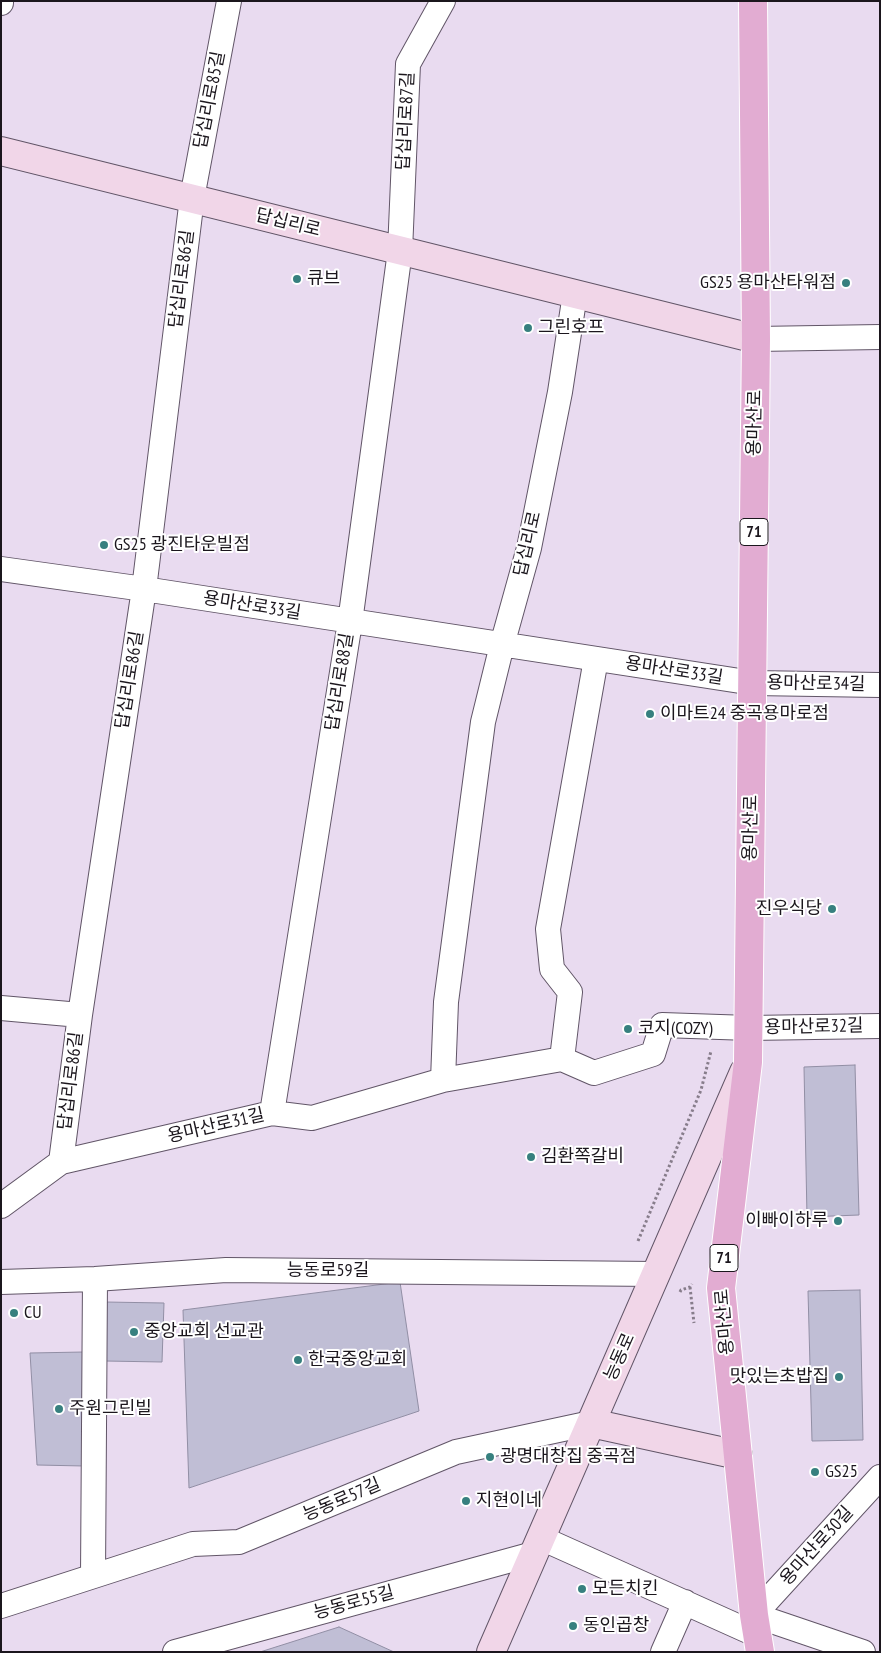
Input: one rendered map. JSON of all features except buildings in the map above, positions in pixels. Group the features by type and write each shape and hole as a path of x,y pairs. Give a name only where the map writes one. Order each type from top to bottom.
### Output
{"main road":[{"name":"용마산로","path":"753,1 756,340 749,1028 748,1062 721,1288 757,1634"}],"street":[{"name":"답십리로85길","path":"192,198 229,1"},
{"name":"답십리로87길","path":"400,250 408,64 443,1"},
{"name":"답십리로","path":"1,151 756,340"},
{"name":"답십리로86길","path":"61,1162 80,1015 144,589 192,198"},
{"name":"답십리로88길","path":"272,1113 350,622 400,250"},
{"name":"답십리로","path":"502,645 530,548 560,392 576,294"},
{"path":"756,340 880,337"},
{"name":"용마산로33길","path":"1,569 144,589 753,683"},
{"path":"443,1080 446,1002 483,722 502,645"},
{"path":"596,659 548,929 552,969 570,992 562,1059 594,1073 653,1054 662,1025 749,1028"},
{"name":"용마산로34길","path":"753,683 880,685"},
{"path":"1,1008 80,1015"},
{"name":"용마산로32길","path":"749,1028 880,1026"},
{"name":"용마산로31길","path":"1,1206 61,1162 272,1113 312,1118 443,1080 562,1059"},
{"name":"능동로","path":"491,1652 748,1062"},
{"name":"능동로59길","path":"1,1282 95,1279 226,1270 656,1274"},
{"path":"93,1576 95,1279"},
{"path":"591,1423 738,1455"},
{"name":"능동로57길","path":"1,1606 194,1544 240,1542 456,1452 591,1423"},
{"name":"용마산로30길","path":"757,1634 880,1477"},
{"path":"537,1546 684,1602 757,1634 863,1652"},
{"name":"능동로55길","path":"175,1652 537,1546"},
{"path":"663,1652 684,1602"}],"place":[{"name":"큐브","path":"297,279"},
{"name":"GS25 용마산타워점","path":"846,283"},
{"name":"그린호프","path":"528,328"},
{"name":"GS25 광진타운빌점","path":"104,545"},
{"name":"이마트24 중곡용마로점","path":"650,714"},
{"name":"진우식당","path":"832,909"},
{"name":"코지(COZY)","path":"628,1029"},
{"name":"김환쪽갈비","path":"531,1157"},
{"name":"이빠이하루","path":"838,1221"},
{"name":"CU","path":"14,1313"},
{"name":"중앙교회 선교관","path":"134,1332"},
{"name":"한국중앙교회","path":"298,1360"},
{"name":"맛있는초밥집","path":"839,1377"},
{"name":"주원그린빌","path":"59,1409"},
{"name":"광명대창집 중곡점","path":"490,1457"},
{"name":"GS25","path":"815,1472"},
{"name":"지현이네","path":"466,1501"},
{"name":"모든치킨","path":"582,1589"},
{"name":"동인곱창","path":"573,1626"}]}
